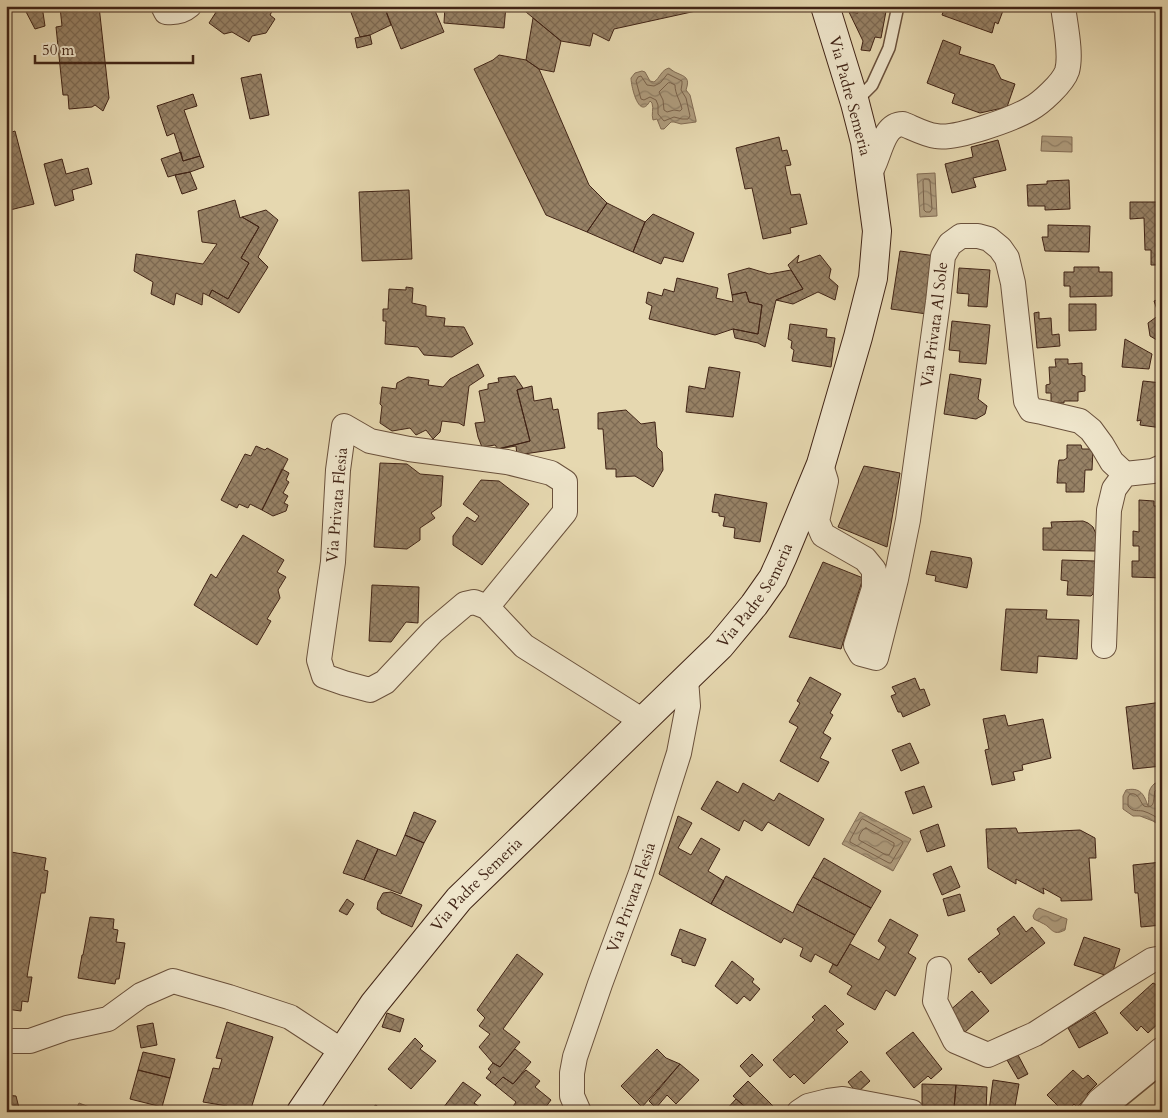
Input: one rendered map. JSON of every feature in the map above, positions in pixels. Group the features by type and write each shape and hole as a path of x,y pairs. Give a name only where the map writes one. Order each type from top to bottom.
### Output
{"main road":[{"name":"Via Padre Semeria","path":"301,1112 374,1004 460,899 720,646 754,605 773,578 821,464 873,278 877,231 865,142 825,6"}],"street":[{"path":"162,6 166,12 175,13 185,10 189,6"},
{"path":"869,174 876,162 885,136 899,124 935,136 948,136 990,126 1031,109 1056,87 1067,70 1069,49 1063,6"},
{"name":"Via Privata Al Sole","path":"821,464 826,480 817,521 824,535 864,559 874,570 874,588 856,645 861,654 876,658 896,580 908,520 943,256 950,244 961,236 978,236 990,239 1007,258 1013,283 1026,401 1031,410 1080,421 1091,430 1112,462 1124,474"},
{"name":"Via Privata Flesia","path":"344,426 370,441 409,449 507,462 551,474 566,482 565,512 487,607 474,602 465,604 433,631 385,682 370,690 324,676 319,660 333,562 338,470 344,426"},
{"path":"1104,646 1109,510 1114,489 1124,474 1153,471 1162,467"},
{"path":"487,607 524,646 643,721"},
{"name":"Via Privata Flesia","path":"579,1112 572,1096 572,1073 600,984 641,873 679,753 688,706 686,679"},
{"path":"939,969 935,1001 955,1041 988,1056 1035,1034 1152,960 1162,958"},
{"path":"6,1041 30,1041 67,1028 108,1019 141,995 173,981 290,1017 342,1051"},
{"path":"1091,1112 1099,1100 1162,1049"},
{"path":"799,1112 808,1106 828,1100 843,1099 912,1112"}],"lane":[{"path":"855,103 872,85 889,48 898,6"},
{"path":"1108,1112 1162,1068"}],"water":[{"path":"669,68 687,80 686,90 690,95 696,122 681,124 671,122 664,129 661,129 657,119 653,120 652,103 650,101 646,106 642,107 636,100 631,78 635,73 642,71 645,72 650,81 654,82 664,70"},
{"path":"1042,136 1072,137 1072,152 1041,151"},
{"path":"935,173 937,216 920,217 917,174"},
{"path":"1155,783 1162,784 1162,827 1140,816 1133,816 1123,809 1123,796 1126,790 1131,789 1141,792 1148,806 1149,791"},
{"path":"860,812 911,839 893,871 842,844"},
{"path":"1039,908 1067,919 1065,930 1055,932 1034,919 1033,916"},
{"path":"79,1103 92,1108 91,1112 75,1112"}],"building":[{"path":"23,6 42,6 45,26 35,29"},
{"path":"99,6 109,98 103,111 95,105 92,107 69,109 68,95 63,95 56,27 62,26 60,7"},
{"path":"220,6 275,6 270,15 275,19 266,33 252,36 249,42 232,32 224,34 209,23"},
{"path":"384,6 391,25 370,35 360,37 349,7"},
{"path":"384,6 433,6 444,32 401,49"},
{"path":"445,6 506,6 504,28 444,23"},
{"path":"521,6 697,6 696,11 614,29 609,41 593,33 590,46 561,41"},
{"path":"856,6 887,6 881,38 875,37 870,51 861,50 863,41 849,12 858,13"},
{"path":"945,6 998,6 1004,8 998,24 995,22 992,33 942,15"},
{"path":"533,18 561,41 554,72 539,69 526,60"},
{"path":"370,35 372,44 357,48 355,38"},
{"path":"943,40 961,47 959,54 994,65 1001,79 1015,84 1007,107 980,113 952,103 955,94 927,83"},
{"path":"499,55 526,60 539,69 589,185 607,203 587,232 546,215 474,69"},
{"path":"261,74 269,115 250,119 241,78"},
{"path":"193,94 197,106 184,110 200,156 183,161 174,133 167,136 157,106"},
{"path":"15,131 34,204 6,211 6,134"},
{"path":"779,137 782,151 787,150 791,165 785,166 791,195 800,194 807,224 790,228 791,233 763,239 752,188 745,189 736,148"},
{"path":"998,140 1006,170 973,178 976,187 952,193 945,164 973,157 971,147"},
{"path":"181,152 183,161 200,156 204,167 168,177 161,159"},
{"path":"62,159 66,174 88,168 92,184 72,190 74,200 55,206 44,164"},
{"path":"190,172 197,189 182,194 175,175"},
{"path":"1069,180 1070,209 1045,210 1045,206 1028,206 1027,185 1047,184 1047,181"},
{"path":"409,190 412,259 362,261 359,192"},
{"path":"1158,195 1162,195 1162,265 1151,265 1151,250 1145,250 1144,218 1130,219 1130,202 1158,202"},
{"path":"235,200 240,218 242,217 259,227 241,258 249,263 228,299 212,290 209,296 203,293 202,305 176,293 174,305 151,294 153,282 134,271 136,254 203,264 217,244 202,242 198,211"},
{"path":"607,203 645,222 633,252 587,232"},
{"path":"266,210 278,220 258,257 268,267 239,313 209,296 212,290 228,299 249,263 241,258 259,227 242,217"},
{"path":"653,214 694,233 683,262 664,257 661,264 633,252 645,222"},
{"path":"1048,225 1090,226 1089,252 1045,251 1042,237 1048,237"},
{"path":"900,251 936,256 927,314 891,309"},
{"path":"799,255 797,263 820,255 831,269 829,278 838,286 835,300 818,292 793,304 776,300 803,289 788,265"},
{"path":"1074,267 1099,267 1099,272 1112,272 1112,296 1070,297 1070,286 1064,286 1064,272 1074,272"},
{"path":"749,268 769,274 791,270 803,289 776,300 765,347 758,343 735,338 733,329 758,334 762,305 749,302 746,292 732,295 728,274"},
{"path":"959,268 990,270 987,307 968,306 969,294 957,293"},
{"path":"677,278 718,288 716,298 733,302 732,295 746,292 749,302 762,305 758,334 733,329 715,335 649,319 652,306 646,303 648,292 662,296 664,289 674,292"},
{"path":"406,287 413,288 412,303 426,306 426,316 445,318 444,326 464,327 473,344 452,357 424,355 418,347 385,344 386,321 383,321 383,309 388,309 389,289 406,290"},
{"path":"1162,298 1162,343 1150,336 1148,323 1159,315 1154,301"},
{"path":"1069,304 1096,304 1096,330 1069,331"},
{"path":"1039,312 1039,319 1051,318 1052,335 1059,334 1060,346 1037,348 1034,313"},
{"path":"952,321 990,325 986,364 959,362 960,351 949,350"},
{"path":"790,324 827,329 826,337 835,338 831,367 792,361 794,350 791,348 792,341 788,339"},
{"path":"1125,339 1152,354 1149,369 1122,367"},
{"path":"1055,359 1068,359 1068,364 1082,363 1082,375 1085,376 1085,391 1078,392 1078,401 1051,403 1051,393 1046,393 1046,385 1050,384 1049,367 1056,367"},
{"path":"478,364 484,376 469,386 464,426 459,423 442,421 440,432 433,439 426,430 416,435 410,428 392,431 380,423 382,387 396,389 397,383 408,377 429,380 428,385 443,387 450,379"},
{"path":"709,367 740,372 733,417 686,412 689,386 705,389"},
{"path":"950,374 981,379 978,399 987,406 985,414 976,419 944,414"},
{"path":"515,376 523,388 517,390 530,441 498,449 495,445 482,447 475,423 485,422 479,391 488,389 488,384 499,382 498,378"},
{"path":"1143,381 1162,383 1162,428 1140,425 1141,420 1137,421"},
{"path":"532,386 534,401 551,398 553,410 558,409 565,448 517,455 516,446 498,449 530,441 517,390"},
{"path":"626,410 641,424 655,422 657,447 662,452 663,470 653,487 635,476 616,477 616,469 606,469 603,429 598,429 598,413"},
{"path":"1067,445 1081,445 1082,449 1093,449 1092,470 1085,470 1084,492 1066,492 1066,483 1057,483 1059,460 1067,458"},
{"path":"256,446 265,450 267,448 288,459 262,510 250,504 248,508 239,504 237,508 221,500 245,454 251,456"},
{"path":"380,463 407,464 420,474 443,476 441,506 431,513 435,518 420,528 420,540 407,549 374,547"},
{"path":"864,466 900,473 887,547 838,527"},
{"path":"282,469 289,473 286,480 289,482 283,493 288,496 284,503 288,505 286,511 273,516 262,510"},
{"path":"481,480 499,481 529,504 482,565 453,545 453,536 467,517 475,522 479,516 463,504"},
{"path":"715,494 767,503 760,542 734,538 735,528 723,526 725,517 719,516 719,513 712,512"},
{"path":"1139,500 1154,501 1154,506 1162,506 1162,578 1132,577 1132,561 1139,561 1139,546 1133,546 1133,531 1139,532"},
{"path":"1083,521 1093,527 1096,534 1095,551 1043,550 1043,528 1052,528 1051,522"},
{"path":"243,535 284,560 277,572 286,577 278,590 280,598 267,619 271,621 257,645 194,605 211,574 216,578"},
{"path":"931,551 971,558 972,563 967,588 935,581 936,576 926,574"},
{"path":"1062,560 1095,561 1095,585 1091,596 1067,595 1068,581 1061,580"},
{"path":"823,562 863,578 841,649 789,637"},
{"path":"372,585 419,587 418,623 406,622 391,642 369,641"},
{"path":"1006,609 1047,610 1046,619 1079,620 1077,659 1038,656 1037,673 1001,670"},
{"path":"810,677 841,694 830,713 833,715 823,733 831,738 820,758 829,762 818,782 780,761 798,727 789,722 800,703 797,701"},
{"path":"915,678 920,690 924,689 930,705 903,717 901,712 898,712 891,696 896,694 892,687"},
{"path":"1162,702 1162,766 1133,769 1126,707"},
{"path":"1005,715 1008,726 1043,719 1051,758 1022,765 1023,770 1013,772 1015,780 992,785 985,750 989,749 983,719"},
{"path":"910,743 919,763 901,771 892,750"},
{"path":"717,781 738,793 743,783 774,801 779,793 824,819 809,846 768,822 762,831 744,820 739,831 701,809"},
{"path":"924,786 932,807 913,814 905,792"},
{"path":"414,812 436,821 424,843 405,835"},
{"path":"678,816 692,823 678,848 691,855 701,838 720,849 708,871 724,881 711,904 659,874"},
{"path":"938,824 945,846 927,852 920,831"},
{"path":"1016,828 1018,833 1080,830 1095,838 1096,858 1089,858 1092,900 1061,901 1061,898 1043,888 1044,894 1016,879 1016,884 988,868 986,829"},
{"path":"405,835 424,843 401,894 364,880 378,849 396,856"},
{"path":"357,840 378,849 364,880 343,873"},
{"path":"11,852 46,858 44,870 48,871 45,893 41,893 27,977 32,977 28,1002 22,1001 21,1011 6,1009 6,881"},
{"path":"824,858 881,891 871,908 813,877"},
{"path":"1162,862 1162,925 1141,927 1138,893 1135,893 1133,865"},
{"path":"951,866 960,887 942,895 933,874"},
{"path":"726,876 793,913 797,904 855,935 837,966 815,954 811,962 800,956 803,948 784,938 781,943 711,904"},
{"path":"813,877 871,908 855,935 797,904"},
{"path":"391,892 422,905 412,927 381,913 377,909 378,902 383,893"},
{"path":"960,894 965,911 948,916 943,899"},
{"path":"347,899 354,904 347,915 339,911"},
{"path":"1014,916 1026,932 1032,927 1045,943 991,984 968,959 1000,934 997,929"},
{"path":"90,917 114,919 113,929 118,930 116,942 125,943 119,979 116,979 115,984 78,978"},
{"path":"890,919 918,935 908,953 916,958 895,996 886,990 875,1010 847,994 852,986 829,972 833,964 837,966 850,944 879,960 886,947 878,941"},
{"path":"680,929 706,939 695,966 682,962 682,959 671,955"},
{"path":"1084,937 1120,949 1111,977 1074,965"},
{"path":"517,954 543,974 503,1029 520,1042 500,1067 493,1063 479,1047 490,1034 479,1026 485,1018 477,1010"},
{"path":"732,961 754,979 752,982 760,989 750,1001 744,996 737,1004 715,986"},
{"path":"1153,983 1162,985 1162,1021 1148,1033 1141,1026 1137,1031 1120,1013"},
{"path":"972,991 989,1011 965,1032 948,1012"},
{"path":"825,1005 844,1024 836,1030 848,1042 804,1084 794,1074 790,1078 773,1060 815,1020 812,1017"},
{"path":"1095,1012 1108,1033 1079,1048 1068,1028"},
{"path":"387,1013 404,1019 400,1032 382,1027"},
{"path":"227,1022 273,1037 250,1112 225,1112 227,1106 203,1102 213,1068 219,1069 222,1059 216,1058"},
{"path":"153,1023 157,1045 141,1048 137,1026"},
{"path":"913,1032 942,1069 931,1079 928,1076 914,1088 886,1053"},
{"path":"415,1038 423,1046 420,1049 436,1061 411,1089 388,1069"},
{"path":"515,1049 531,1062 513,1084 503,1077 495,1085 486,1078 491,1072 488,1069 493,1063 500,1067"},
{"path":"657,1049 666,1058 680,1064 642,1107 621,1086"},
{"path":"143,1052 175,1059 170,1078 138,1070"},
{"path":"752,1054 763,1065 750,1077 740,1066"},
{"path":"1018,1055 1028,1074 1018,1079 1007,1060"},
{"path":"680,1064 699,1080 676,1104 667,1095 656,1108 649,1101"},
{"path":"138,1070 170,1078 162,1107 130,1099"},
{"path":"526,1070 540,1081 535,1087 551,1100 542,1112 517,1112 512,1108 516,1102 495,1085 503,1077 513,1084"},
{"path":"1073,1070 1083,1079 1088,1075 1097,1084 1087,1094 1088,1097 1077,1107 1074,1104 1064,1112 1047,1095"},
{"path":"861,1071 870,1081 857,1093 848,1082"},
{"path":"993,1080 1019,1084 1014,1112 989,1111"},
{"path":"748,1081 779,1112 751,1112 733,1096"},
{"path":"463,1082 481,1095 474,1103 487,1112 448,1112 443,1108"},
{"path":"922,1084 956,1085 954,1109 922,1106"},
{"path":"956,1085 987,1087 986,1111 954,1109"},
{"path":"6,1095 16,1096 20,1112 6,1112"},
{"path":"736,1099 751,1112 724,1112"},
{"path":"376,1105 384,1112 365,1112"}]}
